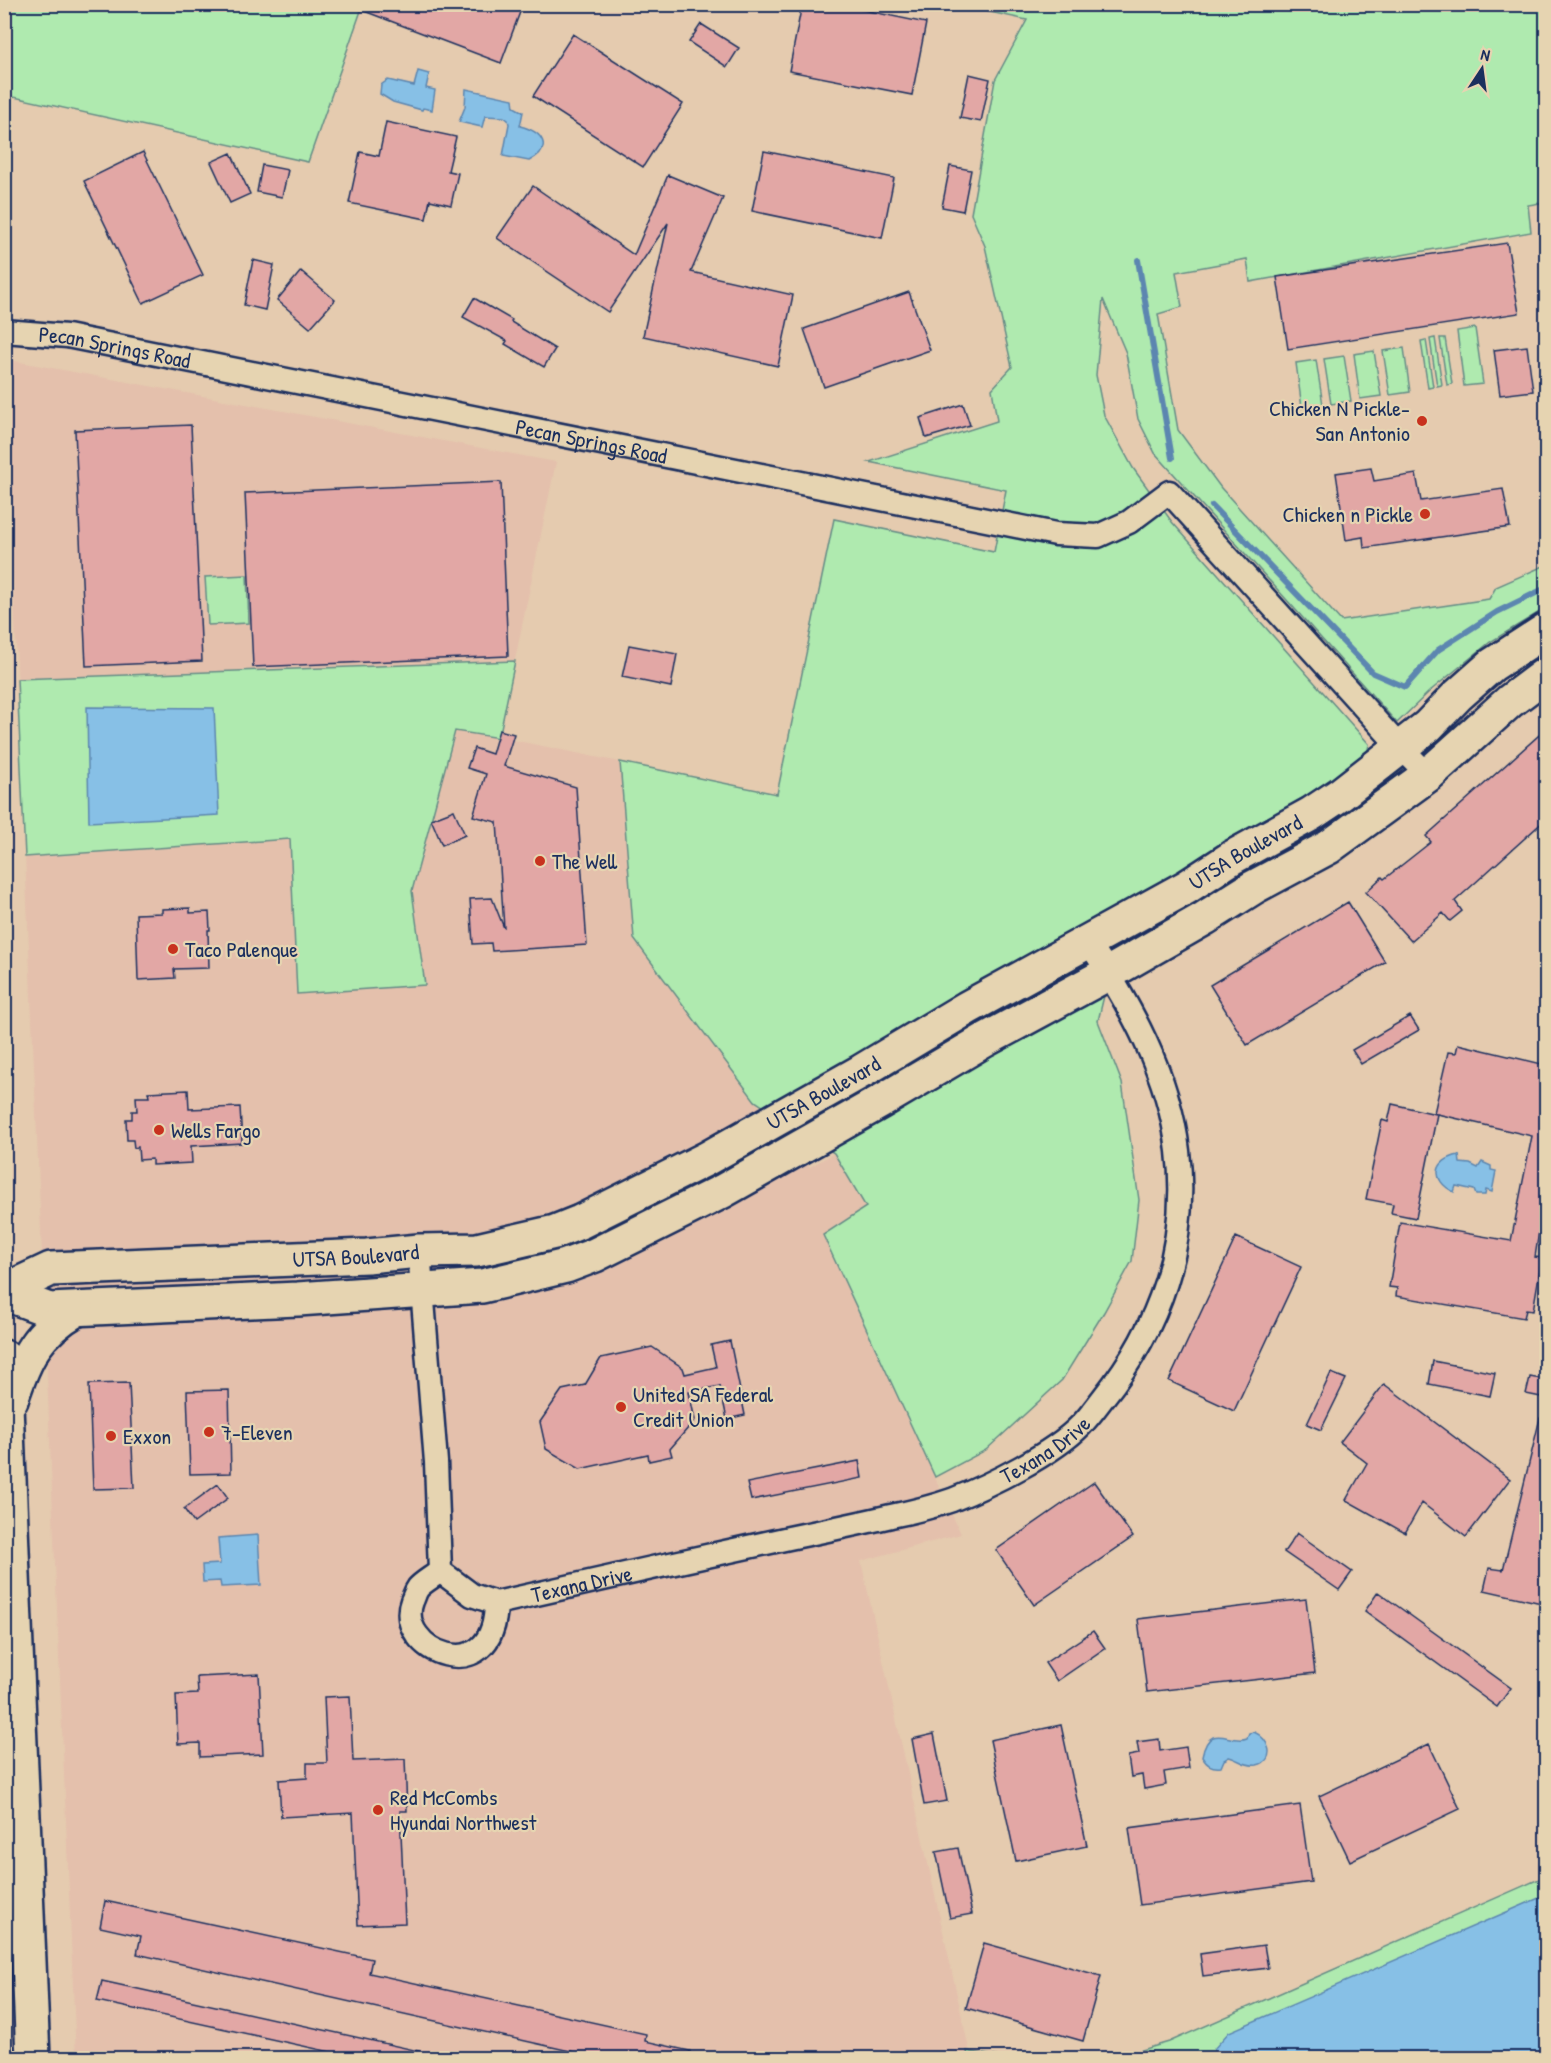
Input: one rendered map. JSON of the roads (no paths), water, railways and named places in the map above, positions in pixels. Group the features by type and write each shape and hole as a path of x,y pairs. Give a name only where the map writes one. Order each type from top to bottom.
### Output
{"main road":[{"name":"UTSA Boulevard","path":"4,1292 51,1269 477,1250 555,1232 580,1222 706,1159 862,1071 967,1008 1187,887 1233,857 1311,814 1341,794 1428,726 1492,665 1546,630"},
{"name":"UTSA Boulevard","path":"4,1292 48,1310 298,1299 482,1286 566,1266 595,1255 723,1191 985,1040 1109,973 1254,887 1329,847 1428,775 1510,701 1546,674"},
{"path":"6,1409 21,1368 37,1342 51,1326 77,1309"},
{"path":"4,1357 33,2058"}],"street":[{"name":"Pecan Springs Road","path":"4,331 67,336 1056,534 1098,536 1129,522 1169,492 1401,747"},
{"path":"1401,747 1428,775"},
{"name":"Texana Drive","path":"496,1603 929,1507 952,1500 1052,1449 1081,1425 1121,1376 1134,1356 1165,1291 1177,1242 1180,1176 1172,1119 1157,1068 1135,1019 1088,941"},
{"path":"764,1126 782,1158"},
{"path":"419,1251 436,1462 440,1571"},
{"path":"440,1571 472,1594 496,1603 496,1620 491,1635 478,1650 464,1656 443,1655 427,1645 411,1626 410,1606 417,1589 440,1571"}],"water":[{"path":"418,71 429,74 426,88 435,90 432,110 423,108 422,110 393,102 380,94 381,85 388,80 414,86"},
{"path":"466,89 513,99 514,107 523,112 520,126 540,136 543,146 537,156 529,161 503,156 509,124 504,117 485,116 482,127 459,122 465,107"},
{"path":"87,707 214,708 219,815 89,822"},
{"path":"1459,1155 1460,1163 1478,1168 1482,1162 1491,1166 1491,1170 1496,1171 1492,1192 1486,1190 1485,1195 1476,1195 1474,1190 1456,1186 1454,1192 1441,1182 1438,1176 1440,1166 1444,1161"},
{"path":"258,1535 261,1585 221,1587 220,1581 203,1582 202,1565 220,1564 218,1538"},
{"path":"1254,1732 1264,1739 1269,1749 1267,1759 1257,1765 1249,1765 1229,1757 1224,1760 1221,1767 1215,1767 1208,1764 1202,1757 1210,1739 1221,1736 1247,1738 1249,1733"},
{"path":"1546,1895 1546,2058 1212,2058 1214,2049 1229,2032"}],"waterway":[{"path":"1138,260 1172,458"},
{"path":"1212,506 1373,673 1405,687 1438,650 1497,612 1546,588"}],"place":[{"name":"Chicken N Pickle- San Antonio","path":"1422,421"},
{"name":"Chicken n Pickle","path":"1425,514"},
{"name":"The Well","path":"540,861"},
{"name":"Taco Palenque","path":"173,949"},
{"name":"Wells Fargo","path":"159,1130"},
{"name":"United SA Federal Credit Union","path":"621,1407"},
{"name":"7-Eleven","path":"209,1432"},
{"name":"Exxon","path":"111,1436"},
{"name":"Red McCombs Hyundai Northwest","path":"378,1810"}]}
